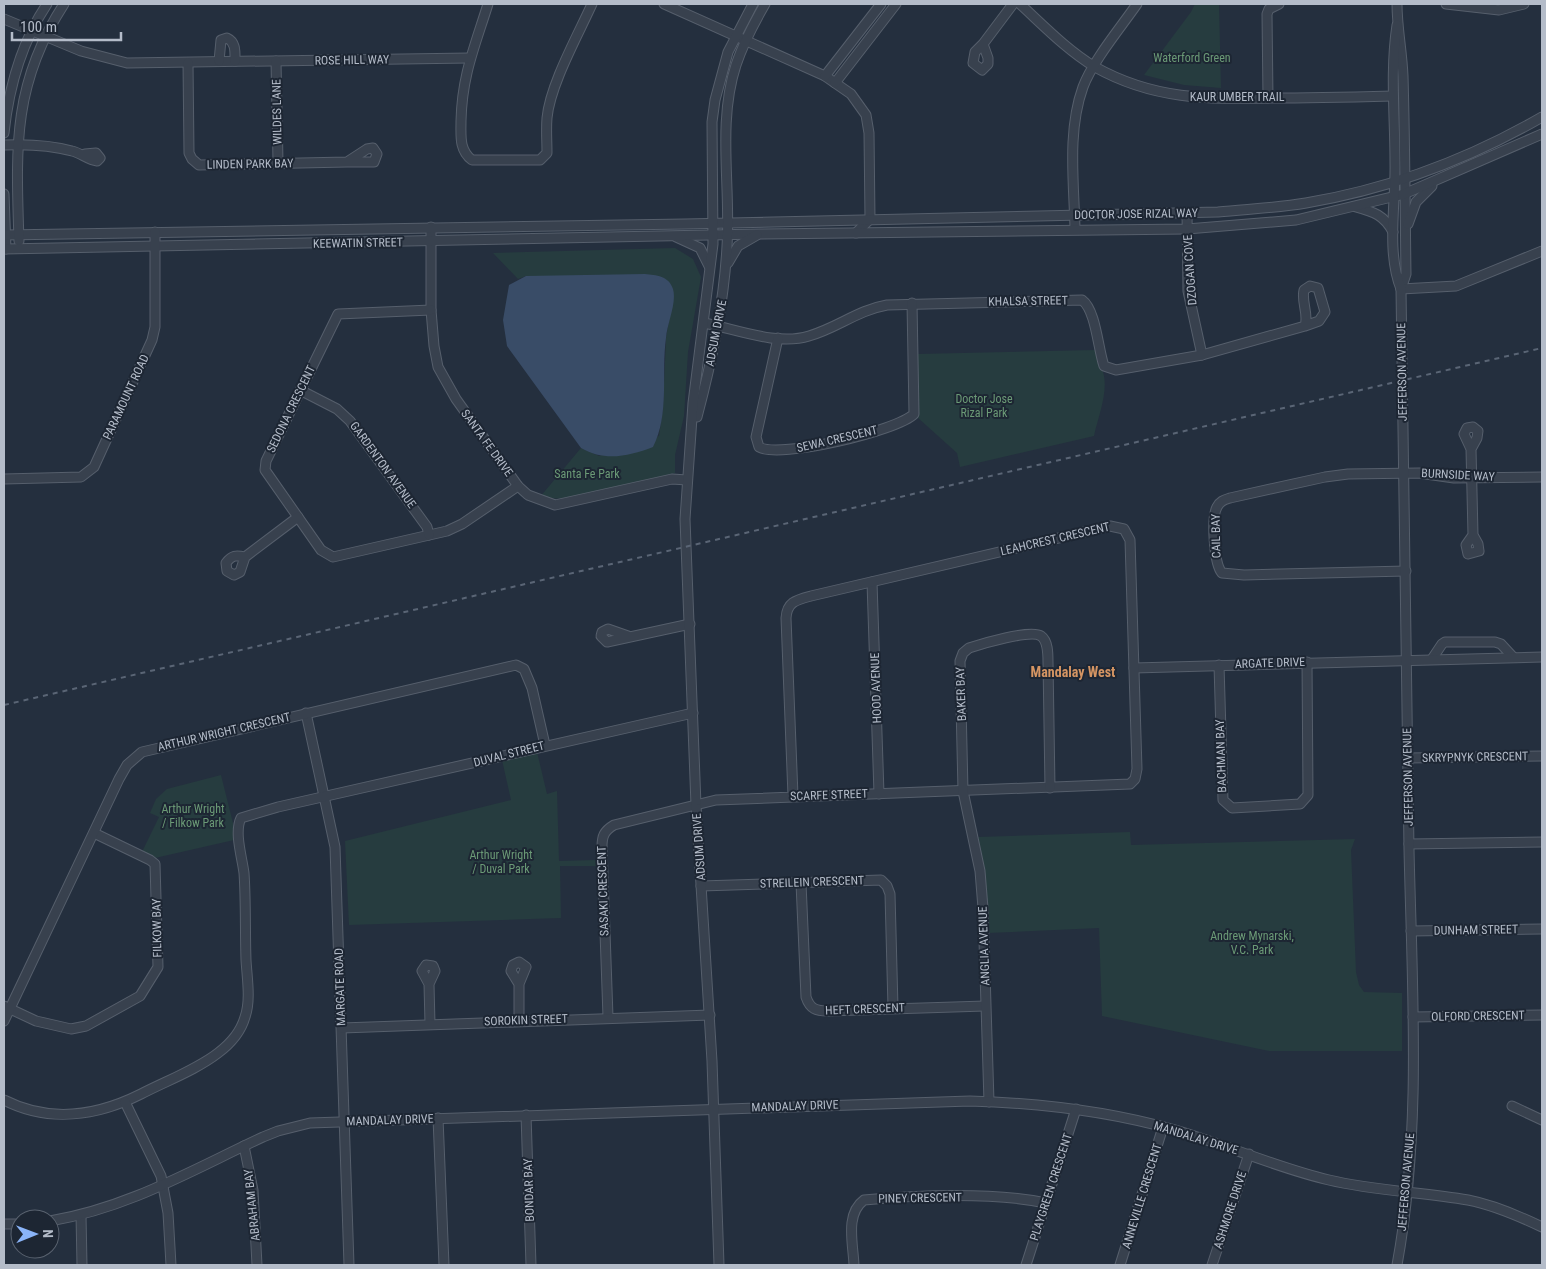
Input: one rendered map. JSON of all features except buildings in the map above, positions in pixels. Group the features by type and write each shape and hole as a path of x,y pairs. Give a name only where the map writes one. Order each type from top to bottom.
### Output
{"street":[{"path":"4,133 9,92 31,31 48,4"},
{"path":"19,248 17,144 21,106 28,76 44,36 64,4"},
{"path":"488,4 469,58 462,99 461,142 465,153 472,160 540,160 547,153 547,117 557,83 592,4"},
{"path":"664,4 824,76 851,94 866,115 870,133 870,219 856,234"},
{"name":"ADSUM DRIVE","path":"719,1265 710,1015 696,805 686,546 687,480 694,403 711,272 713,235 712,122 715,100 728,52 753,4"},
{"name":"ADSUM DRIVE","path":"693,429 718,326 725,270 728,234 727,109 735,66 745,41 765,4"},
{"path":"824,76 880,4"},
{"path":"835,83 896,4"},
{"path":"983,44 1013,4"},
{"name":"KAUR UMBER TRAIL","path":"1020,4 1049,32 1094,66 1137,86 1186,98 1393,96"},
{"path":"1075,229 1073,148 1075,120 1083,87 1094,66 1137,4"},
{"path":"1268,98 1267,14 1269,9 1278,4"},
{"name":"JEFFERSON AVENUE","path":"1397,4 1397,25 1393,50 1396,165 1394,182 1394,235 1395,274 1401,288"},
{"path":"1446,4 1499,10 1524,4"},
{"name":"ROSE HILL WAY","path":"4,19 81,51 110,60 140,63 469,58"},
{"name":"JEFFERSON AVENUE","path":"1396,1265 1406,1192 1410,1142 1413,1017 1401,288 1406,274 1402,50 1397,25"},
{"path":"219,61 221,40 227,38 232,40 234,45 235,61"},
{"name":"WILDES LANE","path":"276,61 278,162"},
{"name":"LINDEN PARK BAY","path":"188,63 189,153 192,159 199,165 347,162"},
{"name":"DOCTOR JOSE RIZAL WAY","path":"712,223 1187,213 1305,204 1404,180 1456,160 1542,118"},
{"name":"DOCTOR JOSE RIZAL WAY","path":"713,235 1187,229 1296,220 1404,194 1438,181 1542,134"},
{"path":"4,145 46,146 85,154"},
{"path":"1405,234 1416,202 1438,181"},
{"path":"4,194 5,249"},
{"path":"1356,206 1376,213 1386,220 1394,235"},
{"name":"DZOGAN COVE","path":"1187,213 1188,290 1202,355"},
{"name":"KEEWATIN STREET","path":"4,235 712,223"},
{"name":"SANTA FE DRIVE","path":"431,228 431,310 438,366 456,399 518,486 533,498 555,505 672,479 687,480"},
{"name":"PARAMOUNT ROAD","path":"4,479 81,477 94,467 152,338 155,327 155,232"},
{"path":"725,270 738,246 760,234"},
{"name":"KEEWATIN STREET","path":"5,249 713,235"},
{"path":"671,236 700,248 711,272"},
{"path":"1401,288 1456,286 1542,251"},
{"name":"KHALSA STREET","path":"704,323 778,338 800,338 810,336 870,308 912,303 1082,300 1088,304 1092,314 1104,366 1110,370 1132,368 1202,355 1305,326"},
{"name":"SEWA CRESCENT","path":"778,338 756,437 759,447 771,451 785,450 858,436 901,422 914,414 912,303"},
{"name":"SEDONA CRESCENT","path":"431,310 338,314 266,460 265,470 321,550 333,557 447,531 462,524 518,486"},
{"name":"GARDENTON AVENUE","path":"300,390 337,409 350,420 427,527 429,535"},
{"path":"1471,449 1473,536"},
{"name":"BURNSIDE WAY","path":"1404,473 1472,478 1542,477"},
{"name":"CAIL BAY","path":"1404,473 1325,476 1230,498 1220,502 1214,517 1217,568 1227,575 1406,571"},
{"path":"245,557 298,517"},
{"name":"LEAHCREST CRESCENT","path":"793,796 786,609 791,602 1117,526 1124,528 1130,540 1137,769 1135,779 1130,784 1122,786 963,791"},
{"name":"HOOD AVENUE","path":"872,582 879,794"},
{"path":"628,636 690,624"},
{"name":"BAKER BAY","path":"963,791 960,661 962,653 979,645 1036,633 1043,637 1048,652 1050,788"},
{"path":"1432,659 1442,644 1453,642 1495,642 1501,644 1513,657"},
{"name":"ARGATE DRIVE","path":"1134,668 1407,659 1542,657"},
{"name":"BACHMAN BAY","path":"1219,665 1223,800 1232,808 1300,804 1308,795 1307,662"},
{"name":"ARTHUR WRIGHT CRESCENT","path":"4,1021 7,1007 127,765 142,752 516,665 524,669 532,688 545,745"},
{"name":"MARGATE ROAD","path":"306,713 335,847 349,1265"},
{"name":"DUVAL STREET","path":"324,798 545,745 693,713"},
{"name":"SKRYPNYK CRESCENT","path":"1408,758 1542,756"},
{"name":"SCARFE STREET","path":"696,805 716,800 963,791"},
{"name":"ANGLIA AVENUE","path":"963,791 980,871 983,908 988,1102"},
{"path":"4,1100 43,1114 70,1115 98,1111 125,1102 220,1052 236,1036 245,1019 248,1000 245,887 242,851 237,829 241,818 324,798"},
{"name":"SASAKI CRESCENT","path":"608,1017 602,837 606,829 614,825 696,805"},
{"name":"FILKOW BAY","path":"7,1007 57,1028 71,1029 86,1026 140,996 158,967 154,864 150,860 94,833"},
{"path":"1409,844 1542,842"},
{"name":"STREILEIN CRESCENT","path":"701,886 881,880 887,886 890,902 893,1008"},
{"name":"HEFT CRESCENT","path":"801,883 806,997 809,1006 816,1011 985,1006"},
{"name":"DUNHAM STREET","path":"1411,931 1542,929"},
{"path":"429,984 430,1024"},
{"path":"519,984 519,1020"},
{"name":"SOROKIN STREET","path":"342,1028 519,1020 710,1015"},
{"name":"OLFORD CRESCENT","path":"1413,1017 1542,1016"},
{"path":"125,1102 161,1176 168,1213 171,1265"},
{"name":"MANDALAY DRIVE","path":"60,1219 114,1206 162,1187 278,1131 299,1125 344,1121 988,1102 1076,1109 1163,1127 1314,1177 1469,1201 1494,1207 1541,1225"},
{"path":"1512,1106 1542,1120"},
{"name":"PLAYGREEN CRESCENT","path":"1026,1265 1076,1109"},
{"name":"BONDAR BAY","path":"526,1115 531,1265"},
{"path":"438,1118 444,1265"},
{"name":"ANNEVILLE CRESCENT","path":"1120,1265 1163,1127"},
{"name":"ABRAHAM BAY","path":"244,1146 253,1190 257,1265"},
{"name":"ASHMORE DRIVE","path":"1212,1265 1249,1154"},
{"name":"PINEY CRESCENT","path":"854,1265 852,1216 856,1206 864,1200 999,1197 1046,1203"},
{"path":"81,1215 82,1265"}],"green space":[{"name":"Waterford Green","path":"1195,4 1219,4 1221,88 1184,85 1144,75"},
{"name":"Santa Fe Park","path":"675,248 693,259 701,277 688,352 684,416 675,455 675,473 590,495 572,498 540,497 581,448 599,456 659,436 663,408 666,338 673,297 526,276 518,279 493,253"},
{"name":"Doctor Jose Rizal Park","path":"1095,350 1105,379 1105,387 1094,436 960,467 957,453 917,417 919,410 918,354"},
{"name":"Arthur Wright / Duval Park","path":"537,752 547,794 557,791 559,861 596,860 596,866 560,866 561,918 349,925 345,841 511,800 502,760"},
{"name":"Arthur Wright / Filkow Park","path":"221,775 233,823 234,840 155,858 142,852 159,817 150,813 156,799 167,789"},
{"name":"Andrew Mynarski, V.C. Park","path":"1130,832 1131,845 1355,839 1351,850 1356,972 1359,985 1364,992 1402,993 1402,1051 1269,1051 1102,1016 1099,928 988,933 986,887 978,837"}],"water":[{"path":"645,274 658,276 668,281 674,295 666,338 662,421 653,447 626,455 599,455 581,448 507,346 503,320 509,285 526,276"}],"railway":[{"path":"4,705 1542,348"}],"district":[{"name":"Mandalay West","path":"1073,672"}]}
